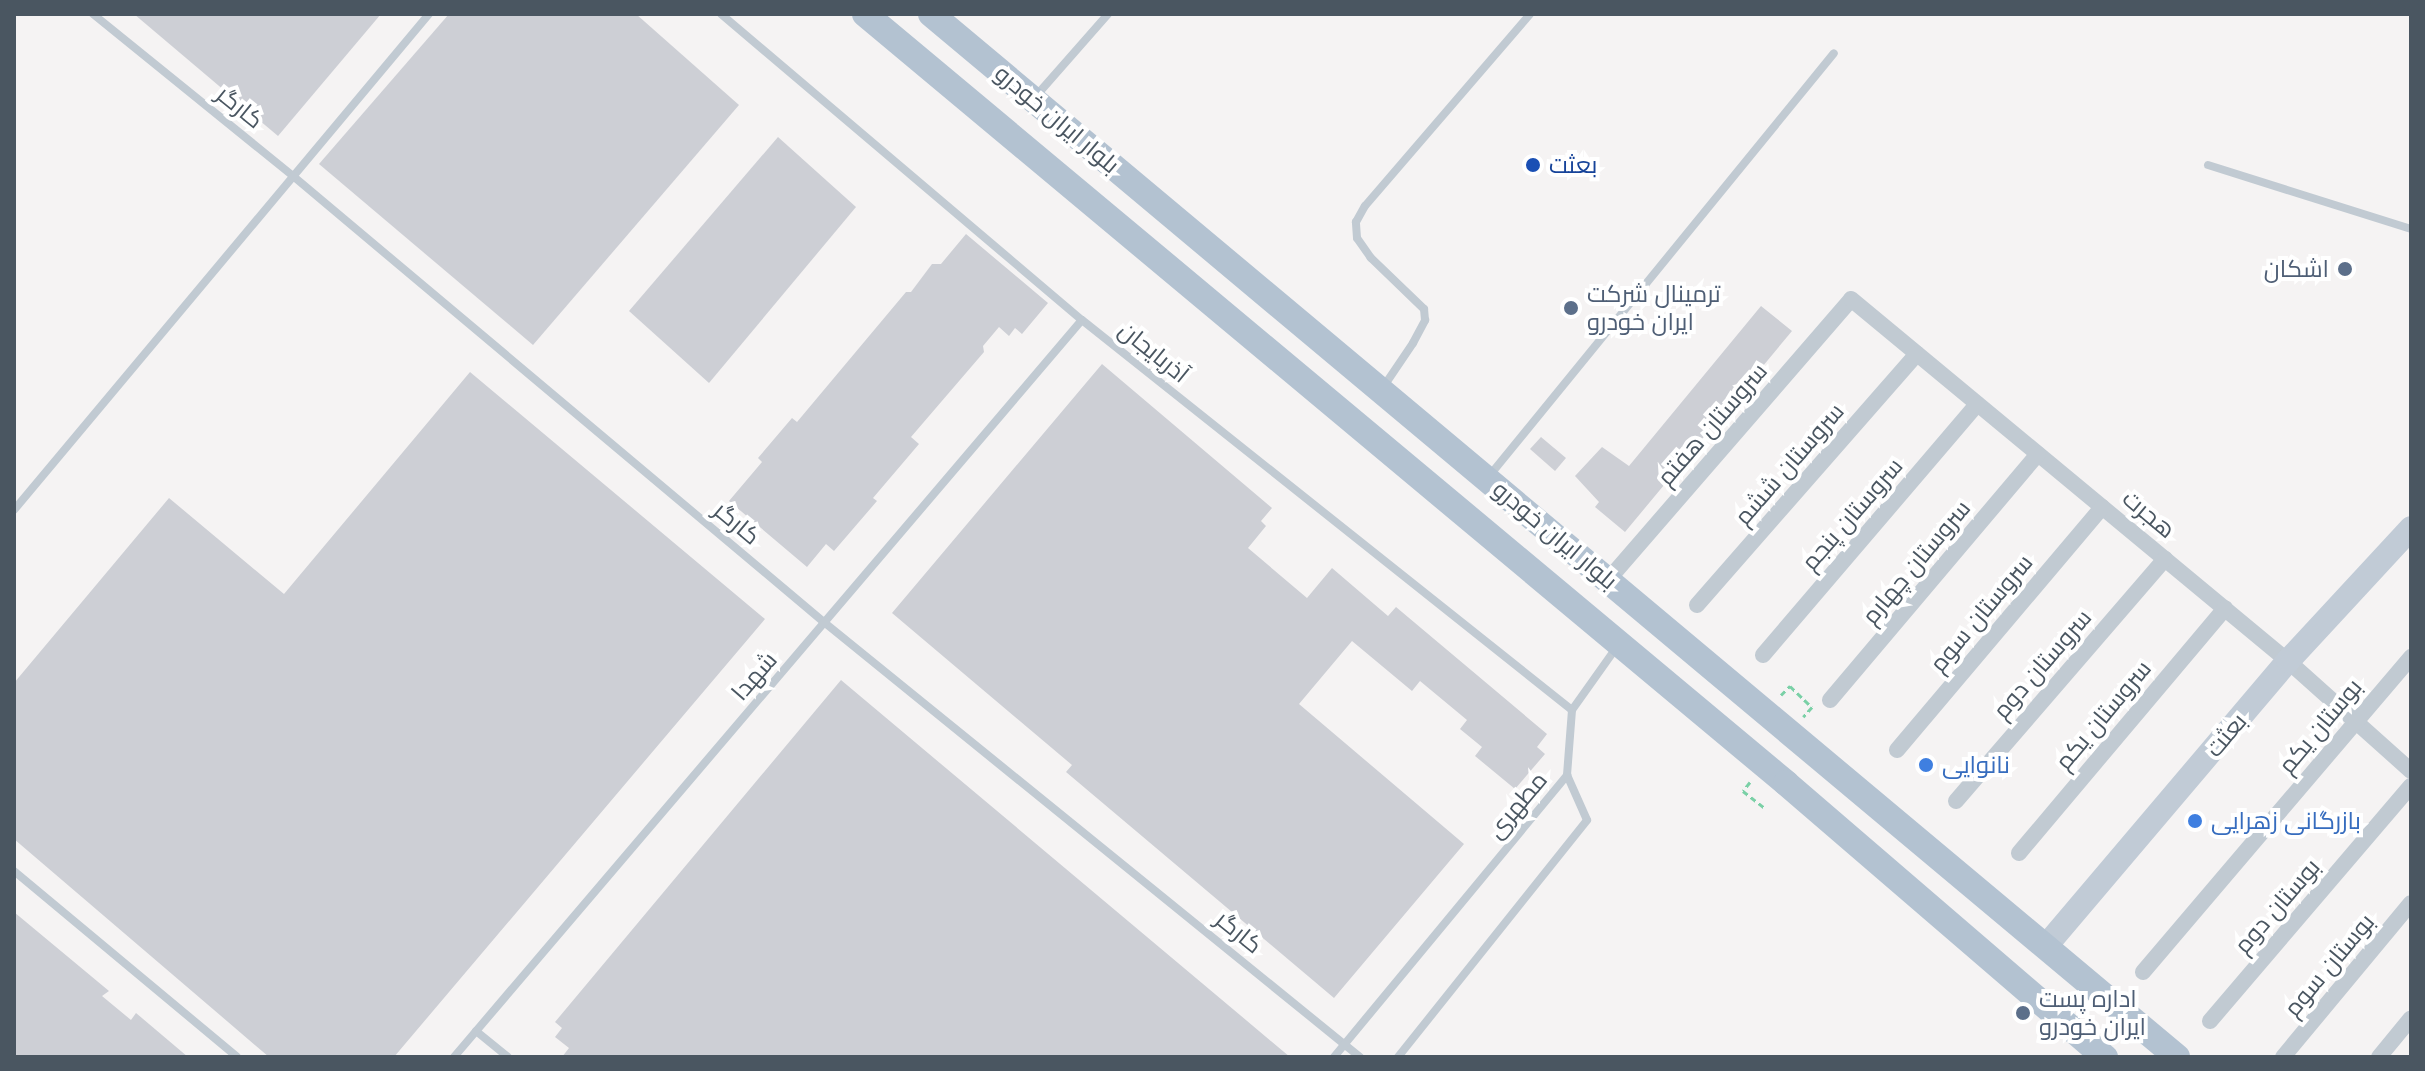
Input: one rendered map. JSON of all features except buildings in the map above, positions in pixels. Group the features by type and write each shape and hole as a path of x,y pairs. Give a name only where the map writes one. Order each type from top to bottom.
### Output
{"main road":[{"name":"بلوار ایران خودرو","path":"865,14 1619,644 2105,1057"},
{"name":"بلوار ایران خودرو","path":"931,14 2177,1057"},
{"path":"1143,246 1171,214"},
{"path":"1188,284 1217,253"}],"street":[{"name":"هجرت","path":"1851,299 2288,661 2411,771"},
{"name":"سروستان هفتم","path":"1608,580 1851,299"},
{"name":"سروستان ششم","path":"1697,605 1917,354"},
{"name":"سروستان پنجم","path":"1763,655 1977,404"},
{"name":"سروستان چهارم","path":"1830,700 2038,454"},
{"name":"سروستان سوم","path":"1897,750 2102,507"},
{"name":"بعثت","path":"2046,946 2288,661 2411,528"},
{"name":"سروستان دوم","path":"1956,801 2165,559"},
{"name":"سروستان یکم","path":"2019,853 2225,608"},
{"name":"بوستان یکم","path":"2143,972 2411,657"},
{"name":"بوستان دوم","path":"2210,1021 2411,786"},
{"name":"بوستان سوم","path":"2283,1057 2411,903"},
{"path":"2379,1057 2411,1018"}],"lane":[{"name":"کارگر","path":"93,14 293,176 825,623 1360,1057"},
{"path":"14,510 429,14"},
{"name":"آذربایجان","path":"721,14 1082,320 1572,710"},
{"path":"1033,99 1108,14"},
{"path":"1381,390 1413,343 1425,320 1424,309 1371,258 1357,238 1356,222 1365,206 1530,14"},
{"path":"1487,479 1834,53"},
{"path":"2208,165 2411,229"},
{"name":"شهدا","path":"454,1057 1082,320"},
{"path":"1567,775 1572,710 1619,644"},
{"name":"مطهری","path":"1334,1057 1567,775 1587,820 1398,1057"},
{"path":"14,871 237,1057"},
{"path":"476,1031 508,1057"}],"path":[{"path":"1790,686 1812,707"},
{"path":"1743,791 1766,809"}],"place":[{"name":"بعثت","path":"1533,165"},
{"name":"اشکان","path":"2345,269"},
{"name":"ترمینال شرکت ایران خودرو","path":"1571,308"},
{"name":"نانوایی","path":"1926,765"},
{"name":"بازرگانی زهرایی","path":"2195,821"},
{"name":"اداره پست ایران خودرو","path":"2023,1013"}]}
